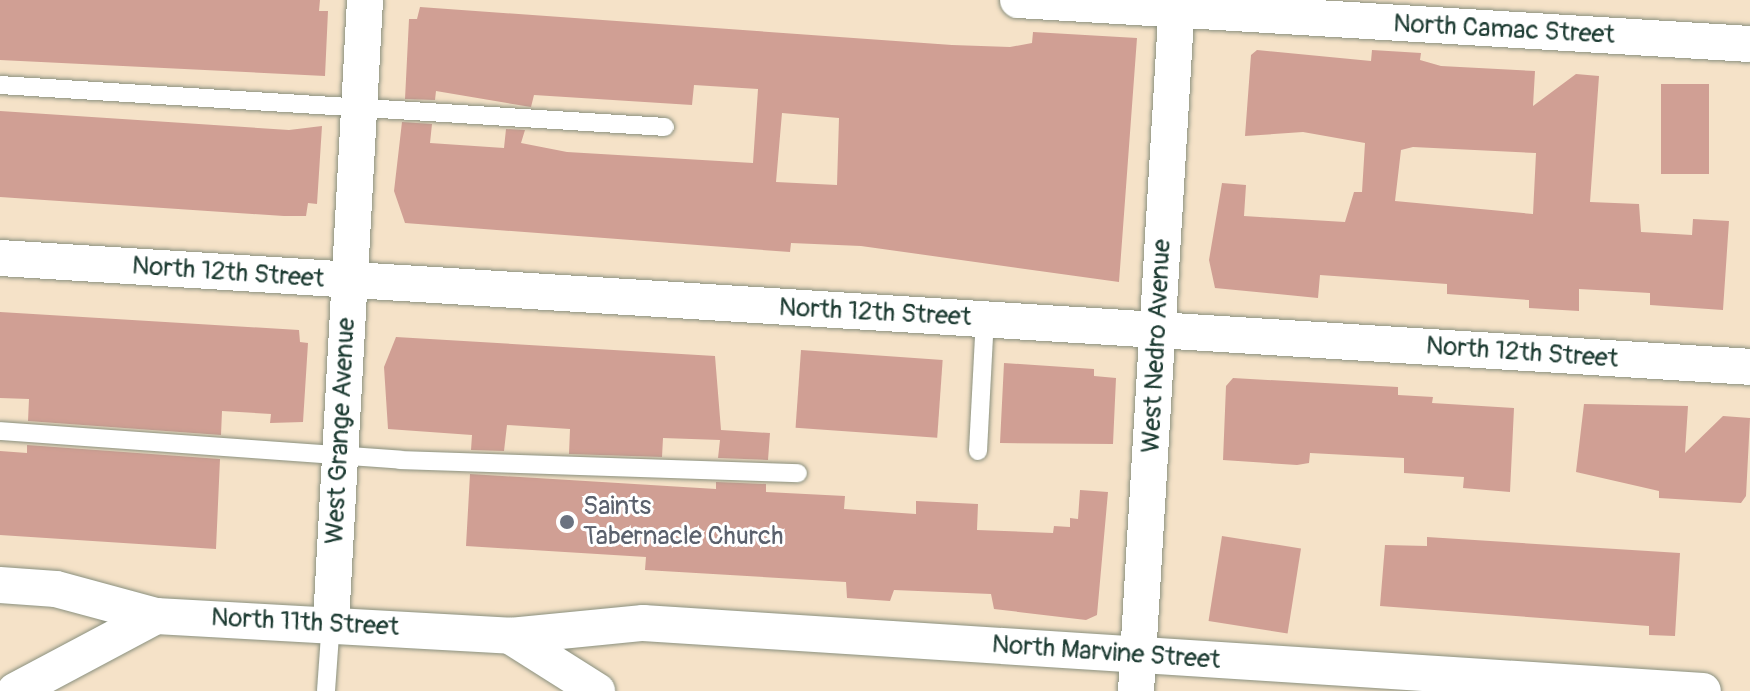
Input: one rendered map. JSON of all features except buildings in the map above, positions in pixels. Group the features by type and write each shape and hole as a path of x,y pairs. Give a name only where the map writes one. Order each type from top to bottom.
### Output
{"street":[{"name":"West Grange Avenue","path":"331,622 344,453 348,281 365,0"},
{"name":"North Camac Street","path":"1018,0 1176,5 1750,44"},
{"name":"West Nedro Avenue","path":"1136,691 1176,5"},
{"name":"North 12th Street","path":"0,258 1750,367"},
{"path":"0,585 56,589 156,616"},
{"name":"North 11th Street","path":"15,691 156,616 331,622 510,636 597,691"},
{"name":"North Marvine Street","path":"510,636 643,623 1703,691"}],"lane":[{"path":"0,85 358,102 665,127"},
{"path":"978,451 985,319"},
{"path":"0,431 344,453 798,473"},
{"path":"326,691 331,622"}],"place":[{"name":"Saints Tabernacle Church","path":"567,522"}]}
